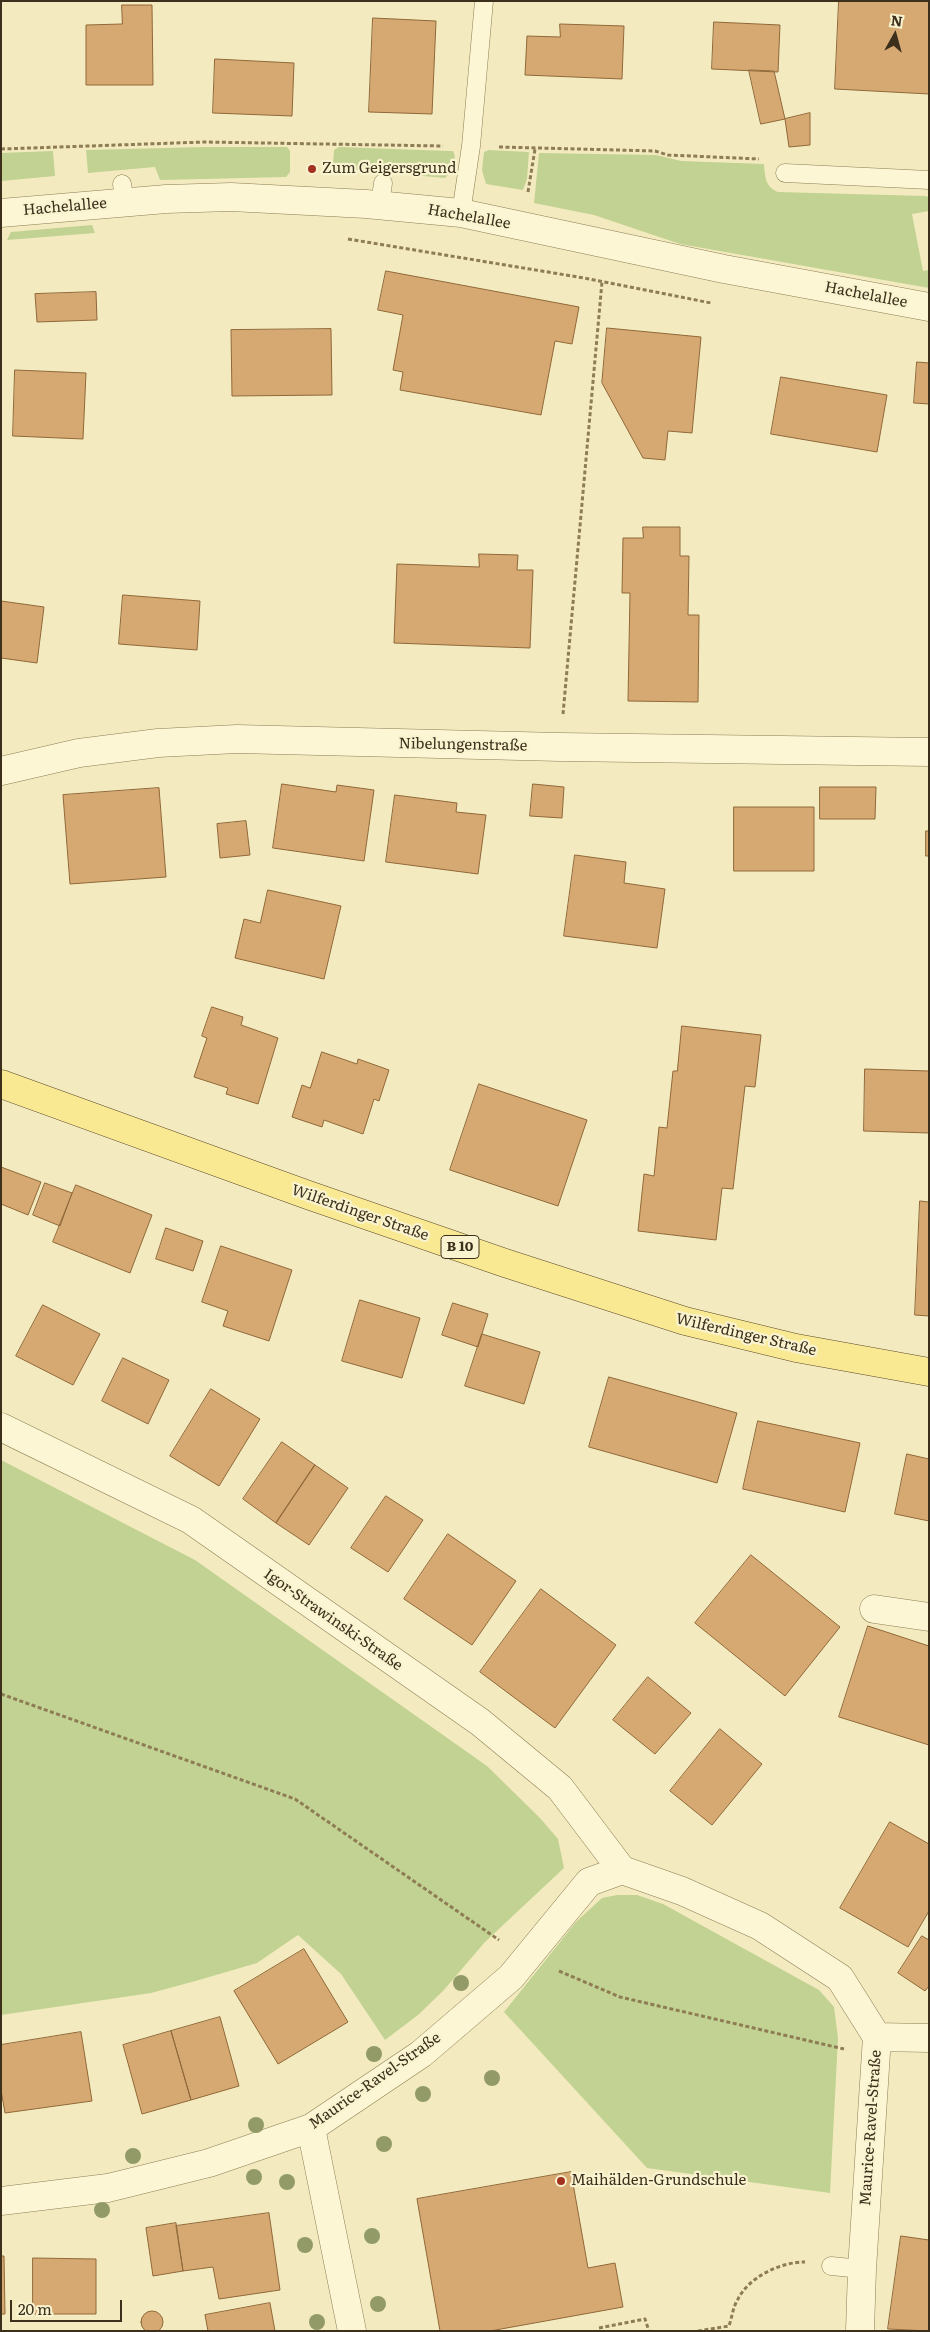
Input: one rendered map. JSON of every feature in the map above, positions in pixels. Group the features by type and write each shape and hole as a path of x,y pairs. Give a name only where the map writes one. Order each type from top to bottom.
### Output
{"main road":[{"name":"Wilferdinger Straße","path":"1,1084 514,1266 685,1321 796,1348 929,1372"}],"street":[{"name":"Hachelallee","path":"1,213 123,193 231,197 381,194 724,269 929,307"},
{"name":"Nibelungenstraße","path":"1,771 78,753 158,743 237,739 560,747 929,752"},
{"name":"Igor-Strawinski-Straße","path":"1,1427 191,1520 480,1722 560,1788 622,1870"},
{"path":"874,1609 929,1617"},
{"name":"Maurice-Ravel-Straße","path":"1,2201 108,2188 209,2162 311,2128 421,2054 511,1977 589,1882 622,1870 682,1891 760,1926 840,1978 876,2047 860,2331"},
{"path":"876,2047 929,2038"},
{"path":"311,2128 352,2331"}],"lane":[{"path":"462,213 471,146 484,1"},
{"path":"785,174 929,180"},
{"path":"831,2266 862,2269"}],"path":[{"path":"1,149 205,142 655,151 674,156 763,159 785,174"},
{"path":"341,239 602,282 713,304"},
{"path":"560,747 602,282"},
{"path":"1,1694 295,1799 525,1958 620,1997 876,2047"},
{"path":"698,2331 729,2326 737,2300 748,2285 762,2275 779,2267 802,2262 831,2266"},
{"path":"599,2328 645,2319 649,2331"}],"green space":[{"path":"287,147 290,151 290,172 286,177 160,180 155,167 88,173 86,150"},
{"path":"339,147 453,151 455,162 450,173 445,178 336,168 333,165 334,150"},
{"path":"489,150 529,152 527,179 523,190 486,184 482,170 484,152"},
{"path":"53,151 55,176 1,181 1,153"},
{"path":"539,153 656,155 681,161 764,164 765,177 768,184 778,192 929,197 929,211 912,214 923,271 929,270 929,288 680,244 594,215 534,203"},
{"path":"92,225 95,233 7,240 11,232"},
{"path":"1,1460 195,1560 487,1766 540,1818 558,1839 564,1868 485,1942 443,1991 418,2015 385,2040 341,1974 298,1935 257,1963 151,1993 1,2015"},
{"path":"617,1895 637,1895 663,1904 819,1990 834,2007 838,2038 830,2193 647,2168 504,2012 576,1922 602,1898"}],"building":[{"path":"839,1 929,1 929,94 835,89"},
{"path":"122,5 152,5 153,85 86,85 86,25 122,24"},
{"path":"373,18 436,21 432,114 369,112"},
{"path":"714,22 780,25 778,72 712,69"},
{"path":"560,24 624,26 622,79 525,75 527,36 560,37"},
{"path":"215,59 294,63 292,116 213,113"},
{"path":"749,70 774,71 785,119 761,124"},
{"path":"810,113 810,145 789,147 785,119"},
{"path":"386,271 579,307 572,344 555,341 541,415 400,390 403,372 393,370 403,315 378,310"},
{"path":"96,292 97,320 37,322 35,294"},
{"path":"607,328 701,337 692,433 668,431 665,460 643,458 602,383"},
{"path":"331,329 332,395 232,396 231,330"},
{"path":"917,362 929,363 929,404 914,403"},
{"path":"15,370 86,373 83,439 13,436"},
{"path":"781,377 887,395 877,452 771,434"},
{"path":"643,527 680,527 680,556 689,556 688,615 699,615 698,702 628,701 630,593 622,593 623,538 643,538"},
{"path":"479,554 518,555 517,570 533,570 530,648 394,643 397,564 479,567"},
{"path":"123,595 200,601 197,650 119,644"},
{"path":"1,601 44,607 37,663 1,658"},
{"path":"282,784 336,792 337,785 374,790 364,861 273,848"},
{"path":"533,784 564,787 562,818 530,816"},
{"path":"820,787 876,787 875,819 820,819"},
{"path":"159,788 166,877 70,884 63,795"},
{"path":"395,795 457,803 456,812 486,815 478,874 386,862"},
{"path":"734,807 814,807 814,871 734,871"},
{"path":"246,821 250,855 220,858 217,824"},
{"path":"926,831 929,831 929,856 926,856"},
{"path":"575,855 626,862 624,883 665,889 657,948 564,936"},
{"path":"268,890 341,906 324,979 235,958 244,919 260,923"},
{"path":"212,1007 243,1017 241,1025 278,1038 258,1104 226,1094 228,1088 194,1077 207,1038 202,1036"},
{"path":"682,1026 761,1035 755,1087 745,1086 733,1189 722,1188 716,1240 638,1231 644,1174 654,1176 659,1127 667,1128 673,1071 677,1071"},
{"path":"322,1052 357,1064 358,1059 389,1070 379,1101 374,1099 363,1134 324,1120 322,1127 292,1117 302,1085 310,1088"},
{"path":"865,1069 929,1071 929,1133 864,1131"},
{"path":"479,1084 587,1120 558,1206 450,1170"},
{"path":"1,1167 41,1182 28,1215 1,1204"},
{"path":"45,1183 72,1193 60,1226 33,1215"},
{"path":"76,1185 152,1215 130,1273 53,1242"},
{"path":"920,1201 929,1202 929,1316 915,1315"},
{"path":"166,1228 203,1241 193,1271 156,1259"},
{"path":"221,1246 292,1270 269,1341 223,1326 228,1311 202,1302"},
{"path":"360,1300 420,1318 402,1378 342,1361"},
{"path":"453,1303 488,1314 478,1347 442,1335"},
{"path":"43,1305 100,1334 73,1385 16,1356"},
{"path":"482,1334 540,1352 524,1404 465,1386"},
{"path":"123,1358 169,1380 148,1424 102,1401"},
{"path":"609,1377 737,1413 717,1483 589,1447"},
{"path":"211,1389 260,1419 219,1486 170,1456"},
{"path":"758,1421 860,1443 845,1512 743,1489"},
{"path":"282,1442 315,1465 276,1523 243,1499"},
{"path":"907,1454 929,1459 929,1521 895,1514"},
{"path":"315,1465 348,1488 309,1545 276,1523"},
{"path":"386,1496 423,1520 388,1572 351,1548"},
{"path":"448,1534 516,1581 472,1645 404,1599"},
{"path":"751,1555 840,1627 785,1696 695,1623"},
{"path":"541,1589 616,1645 555,1728 480,1672"},
{"path":"868,1626 929,1646 929,1745 839,1717"},
{"path":"648,1677 691,1713 655,1754 613,1720"},
{"path":"720,1729 762,1764 712,1825 670,1791"},
{"path":"890,1822 929,1844 929,1911 908,1947 840,1908"},
{"path":"922,1936 929,1940 929,1986 925,1991 898,1973"},
{"path":"304,1949 348,2022 278,2064 234,1991"},
{"path":"220,2017 239,2086 191,2100 171,2031"},
{"path":"171,2031 191,2100 142,2114 123,2045"},
{"path":"81,2032 92,2101 5,2113 1,2090 1,2045"},
{"path":"571,2172 588,2268 615,2263 623,2307 490,2331 440,2331 417,2199"},
{"path":"269,2213 280,2290 219,2299 213,2267 183,2271 176,2226"},
{"path":"176,2223 183,2271 153,2276 146,2228"},
{"path":"901,2236 929,2240 929,2331 888,2329"},
{"path":"1,2256 4,2256 5,2314 1,2314"},
{"path":"33,2258 96,2259 96,2314 33,2314"},
{"path":"270,2303 275,2331 208,2331 205,2315"},
{"path":"152,2311 160,2314 163,2322 160,2330 152,2333 144,2330 141,2322 144,2314"}],"place":[{"name":"Zum Geigersgrund","path":"312,169"},
{"name":"Maihälden-Grundschule","path":"561,2181"}]}
